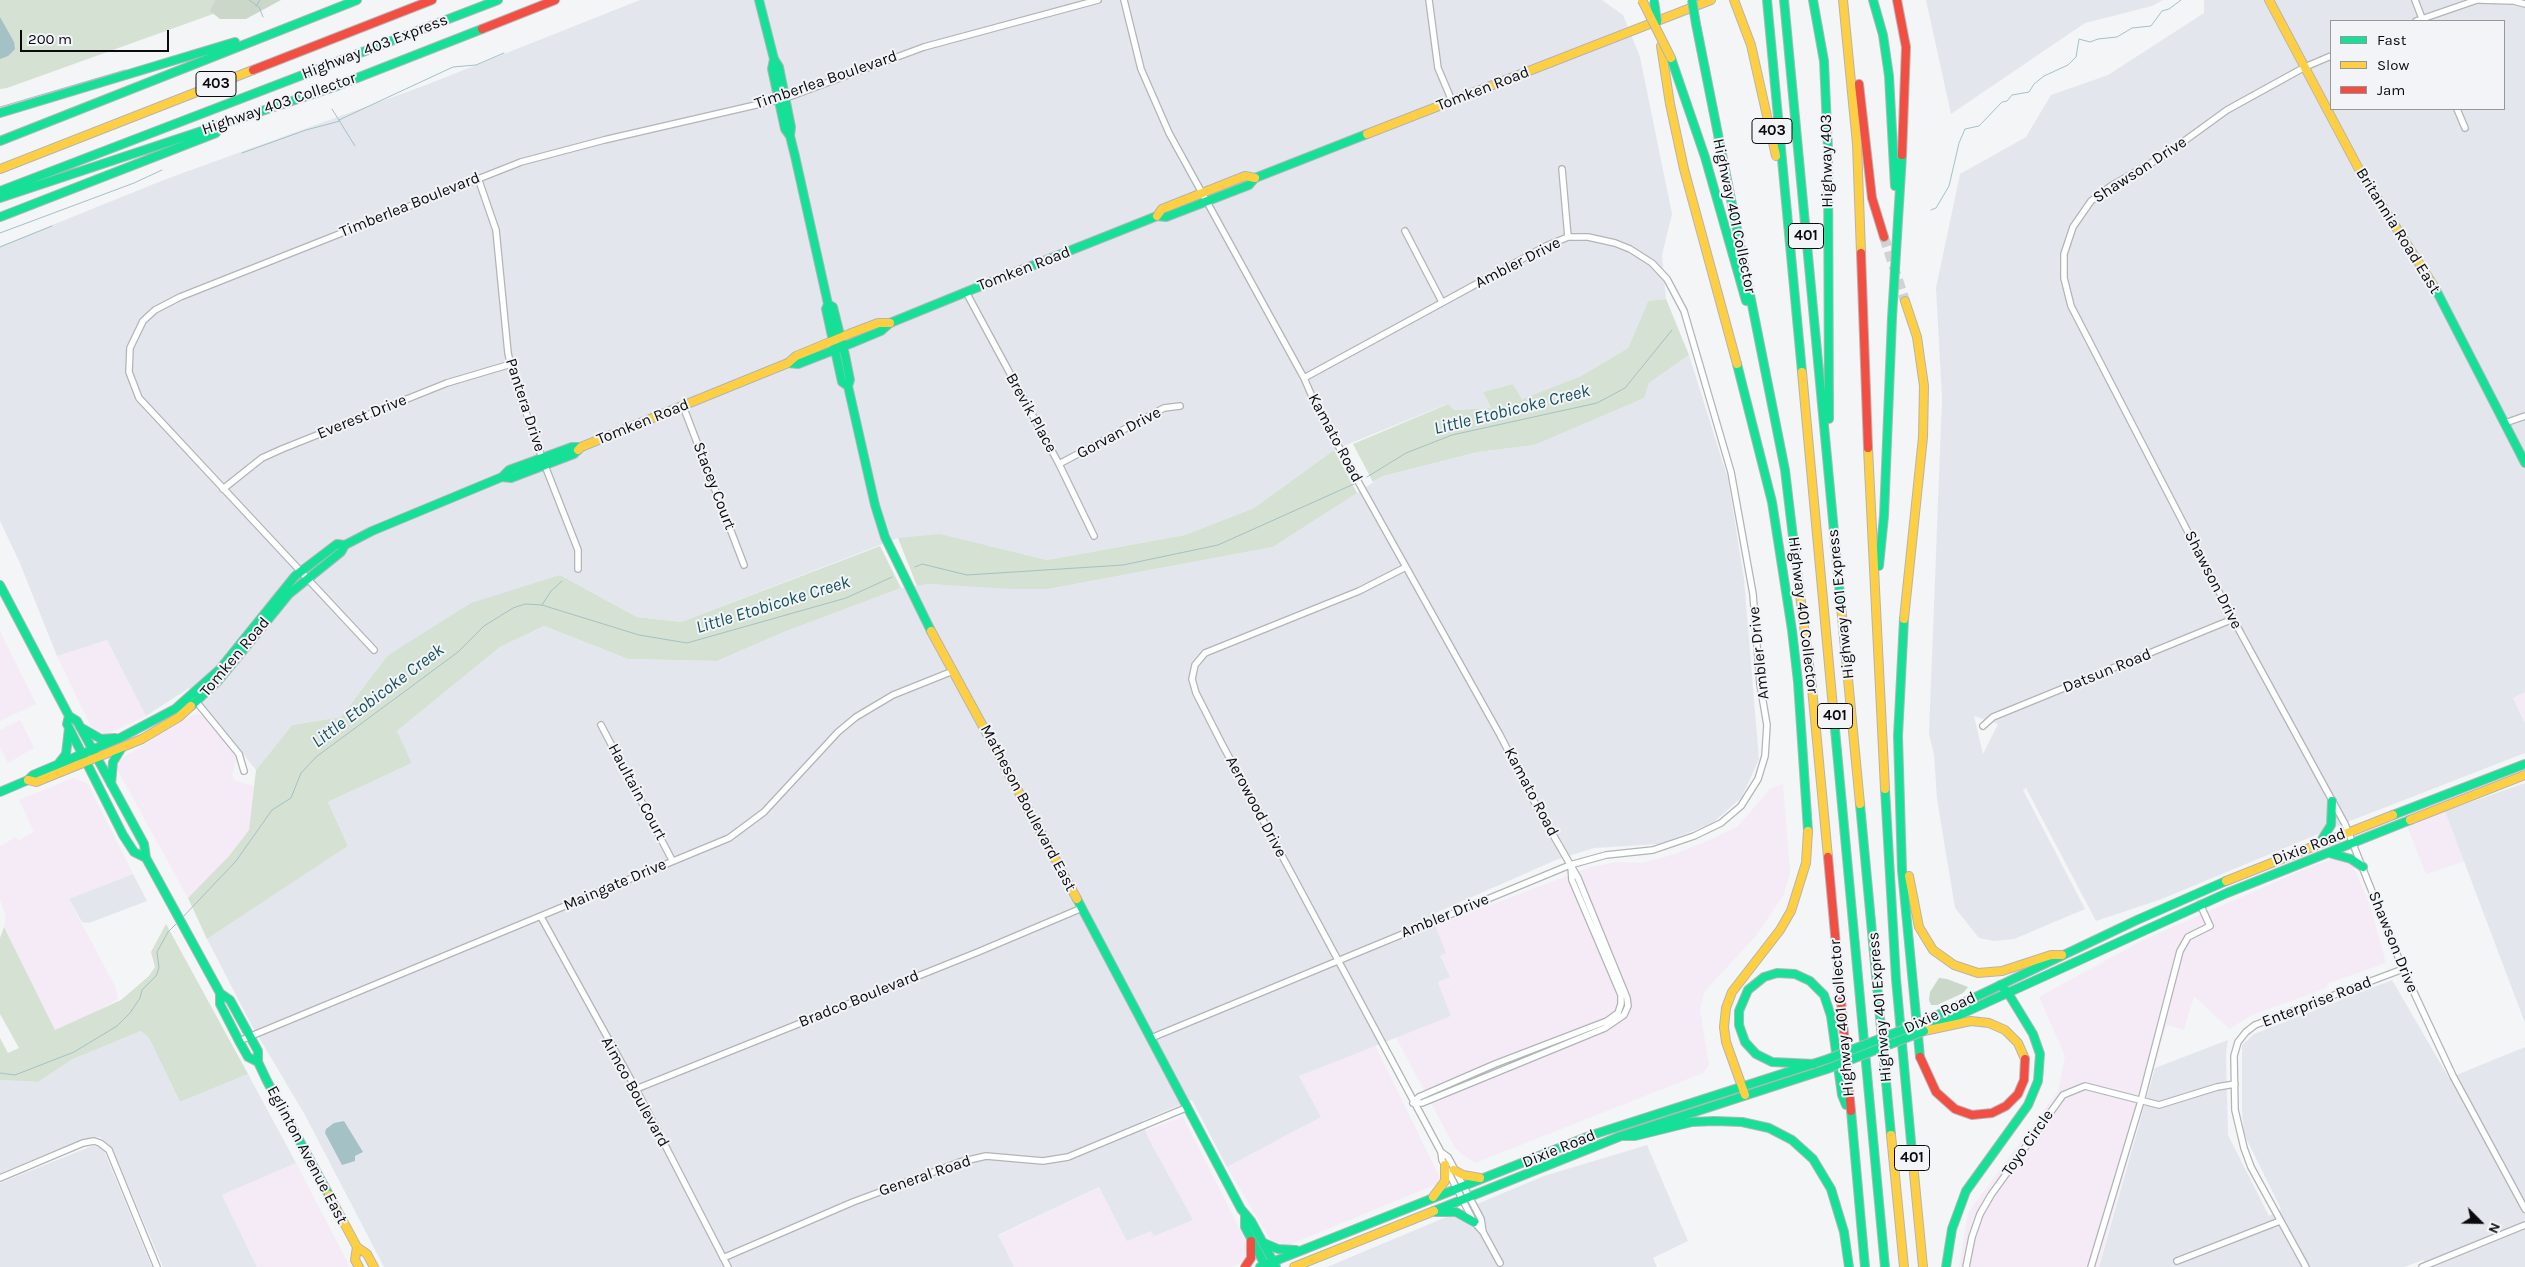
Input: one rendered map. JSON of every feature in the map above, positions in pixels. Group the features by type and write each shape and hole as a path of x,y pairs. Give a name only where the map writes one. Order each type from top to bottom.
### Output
{"main road":[{"name":"403","path":"0,141 357,0"},
{"name":"Highway 403 Express","path":"0,169 432,0"},
{"name":"Highway 403 Express","path":"0,191 498,0"},
{"name":"Highway 403 Collector","path":"0,198 334,87 555,0"},
{"name":"Matheson Boulevard East","path":"759,0 774,59 779,67 785,129 790,136 828,304 826,310 850,380 848,386 868,477 885,537 914,600 1082,908 1245,1216 1251,1221 1275,1264"},
{"path":"1642,0 1671,58 1705,157 1763,360"},
{"name":"Highway 401 Collector","path":"1692,0 1785,470 1812,688 1866,1267"},
{"name":"Tomken Road","path":"788,363 798,364 839,348 881,331 890,323 966,292 1157,216 1166,217 1249,185 1255,178 1711,0"},
{"name":"403","path":"1734,0 1751,45 1766,103 1792,253"},
{"name":"Highway 401 Express","path":"1767,0 1885,1267"},
{"name":"Highway 401 Express","path":"1784,0 1904,1267"},
{"name":"Highway 403","path":"1813,0 1824,61 1828,149 1829,472"},
{"name":"401","path":"1843,0 1857,144 1868,453 1896,979 1923,1267"},
{"path":"1873,0 1883,35 1889,76 1897,230"},
{"path":"1876,599 1884,516 1897,230 1905,142 1907,63 1897,0"},
{"name":"Britannia Road East","path":"2269,0 2361,174 2420,262 2445,305 2525,464"},
{"path":"1654,1 1670,104 1684,169 1759,443 1772,502 1798,682 1808,820 1806,863 1799,891 1791,911 1780,930 1732,992 1726,1008 1724,1026 1726,1042 1745,1095"},
{"path":"0,113 230,43 258,38"},
{"path":"1848,40 1856,59 1872,198 1884,237"},
{"path":"0,217 334,87"},
{"name":"Tomken Road","path":"1157,216 1162,209 1245,176 1255,178"},
{"path":"0,222 20,214 34,204"},
{"path":"1905,300 1922,361 1925,411 1902,634 1898,698 1900,818 1920,1053 1926,1075 1936,1092 1947,1103 1972,1115 2000,1110 2018,1094 2024,1080 2025,1059 2018,1043 2005,1030 1989,1023 1971,1021 1924,1030"},
{"name":"Tomken Road","path":"0,792 58,764 124,747 157,731 229,668 276,608 307,578 341,552 345,545 372,531 502,478 509,470 543,461 572,446 581,448 788,363 796,356 836,339 878,323 890,323"},
{"name":"Tomken Road","path":"94,754 194,699 280,592 301,571 337,544 345,545"},
{"name":"Eglinton Avenue East","path":"0,585 69,716 77,721 144,844 146,858 184,924 220,993 230,1000 258,1051 258,1062 357,1247 368,1254 374,1267"},
{"name":"Eglinton Avenue East","path":"69,716 67,724 83,758 134,852 146,858"},
{"path":"80,727 101,739 122,737"},
{"path":"58,764 66,754 69,728"},
{"path":"111,784 113,762 124,747"},
{"name":"Tomken Road","path":"28,780 36,782 83,758"},
{"name":"Dixie Road","path":"1264,1266 1275,1264 1298,1250 1592,1135 1814,1064 1923,1022 2137,920 2320,843 2525,764"},
{"name":"Dixie Road","path":"1294,1267 1621,1136 1827,1069 1924,1030 2008,993 2200,904 2525,775"},
{"path":"2320,843 2331,825 2332,801"},
{"path":"1900,818 1918,927 1933,950 1954,965 1978,973 2002,971 2051,955 2062,955"},
{"path":"2327,853 2351,859 2362,867"},
{"path":"1814,1064 1772,1062 1756,1054 1745,1042 1739,1024 1739,1010 1748,990 1764,977 1777,973 1795,974 1810,981 1824,995 1831,1016 1842,1096 1851,1118"},
{"path":"1946,1267 1952,1228 1966,1191 2028,1105 2038,1081 2040,1054 2033,1034 2008,993 2000,985"},
{"name":"Eglinton Avenue East","path":"220,993 220,1004 239,1041 248,1057 258,1062"},
{"path":"1621,1136 1635,1136 1692,1122 1714,1121 1742,1122 1769,1128 1792,1140 1813,1159 1831,1189 1844,1232 1849,1267"},
{"path":"1432,1199 1445,1181 1445,1165"},
{"path":"1454,1170 1471,1178 1484,1178"},
{"path":"1428,1213 1456,1212 1474,1222"},
{"name":"Matheson Boulevard East","path":"1245,1216 1245,1227 1264,1266"},
{"path":"1245,1267 1251,1258 1251,1239"},
{"path":"1264,1243 1277,1248 1298,1250"},
{"name":"Eglinton Avenue East","path":"357,1247 355,1260 359,1267"}],"street":[{"name":"Timberlea Boulevard","path":"374,650 222,489 150,411 136,393 129,372 130,348 144,321 154,310 180,297 478,178 556,152 782,99 924,47 1098,0"},
{"name":"Kamato Road","path":"1124,0 1141,69 1169,133 1304,378 1317,408 1500,734 1537,807 1570,865 1572,880 1621,995 1622,1004 1618,1013 1607,1021 1496,1064 1419,1097 1413,1103"},
{"path":"1428,0 1438,68 1452,101"},
{"path":"2415,0 2420,20 2478,0 2514,1 2525,4"},
{"name":"Shawson Drive","path":"2330,56 2305,67 2227,110 2165,155 2111,186 2091,200 2073,227 2064,254 2064,278 2070,304 2233,619 2348,832 2402,969 2453,1076 2525,1209"},
{"path":"2457,110 2465,128"},
{"path":"1562,169 1568,237"},
{"name":"Pantera Drive","path":"478,178 496,230 511,364 519,395 578,550 578,569"},
{"path":"1405,231 1442,302"},
{"name":"Ambler Drive","path":"1151,1038 1570,865 1606,854 1643,852 1663,848 1694,836 1721,823 1741,806 1752,790 1762,769 1767,737 1753,594 1735,491 1684,311 1667,279 1643,257 1630,249 1604,240 1568,237 1546,246 1304,378"},
{"name":"Brevik Place","path":"966,292 1059,464 1094,536"},
{"name":"Everest Drive","path":"222,489 262,458 277,451 448,383 511,364"},
{"name":"Stacey Court","path":"683,406 744,565"},
{"name":"Gorvan Drive","path":"1059,464 1164,408 1180,406"},
{"path":"2505,423 2525,416"},
{"name":"Aerowood Drive","path":"1406,567 1358,591 1205,653 1199,658 1192,672 1192,685 1339,959 1413,1103 1441,1152 1445,1165 1460,1187"},
{"name":"Datsun Road","path":"1983,726 1993,717 2233,619"},
{"name":"Maingate Drive","path":"239,1041 729,838 753,822 838,732 867,710 893,695 953,671"},
{"path":"194,699 239,754 244,771"},
{"name":"Haultain Court","path":"601,724 672,860"},
{"path":"2091,1267 2141,1101 2180,951 2188,938 2210,926 2200,904"},
{"name":"Bradco Boulevard","path":"636,1090 1082,908"},
{"name":"Aimco Boulevard","path":"541,917 636,1090 728,1267"},
{"name":"Enterprise Road","path":"2306,1267 2251,1167 2244,1148 2235,1110 2234,1056 2238,1042 2255,1025 2402,969"},
{"name":"Toyo Circle","path":"1966,1267 1972,1237 1987,1201 2063,1095 2085,1086 2159,1106 2217,1087 2235,1084"},
{"name":"General Road","path":"723,1258 853,1202 960,1162 986,1156 1043,1161 1068,1157 1188,1106"},
{"path":"0,1178 94,1141 109,1150 157,1267"},
{"name":"Aerowood Drive","path":"1441,1152 1448,1157 1474,1222 1483,1232 1500,1263"},
{"name":"Aerowood Drive","path":"1465,1197 1481,1219 1483,1232"},
{"path":"2177,1261 2280,1221"},
{"path":"2422,1267 2525,1225"}],"shaded area":[{"path":"640,0 1602,0 1623,15 1640,57 1672,214 1662,255 1666,299 1648,301 1628,348 1581,376 1522,399 1513,384 1483,392 1491,408 1454,410 1447,404 1334,450 1254,508 1185,535 1047,560 989,546 898,538 681,622 637,617 560,575 387,656 341,717 292,725 256,770 189,688 146,716 107,640 57,656 19,561 0,521 0,246 169,178 426,85"},
{"path":"1926,0 2163,0 2152,6 2085,23 1951,114"},
{"path":"2204,0 2525,0 2525,692 2513,698 2525,723 2525,753 2350,821 2159,900 2096,921 2026,788 2023,790 2085,909 2014,939 1994,941 1979,938 1955,908 1937,799 1934,755 1929,734 1942,399 1936,288 1960,174 2026,137 2051,95 2108,75 2204,13","holes":["1974,716 1998,724 1983,754"]},
{"path":"1689,355 1728,479 1744,579 1759,759 1742,797 1713,823 1660,844 1594,848 1556,860 1431,915 1446,953 1440,956 1450,977 1438,982 1451,1016 1299,1076 1321,1117 1227,1167 1192,1100 1142,1121 1148,1138 1193,1220 1154,1236 1151,1231 1127,1241 1099,1187 998,1235 1014,1267 384,1267 305,1115 251,1024 207,939 348,846 328,802 412,763 397,731 500,647 544,626 628,659 717,661 784,632 901,588 929,584 1048,589 1273,547 1383,476 1478,452 1534,445 1649,383"},
{"path":"0,631 36,704 0,721"},
{"path":"107,640 146,716 105,735 91,727 57,656"},
{"path":"2525,692 2525,723 2513,698"},
{"path":"199,714 208,718 237,758 232,775 234,780 254,786 249,830 229,856 188,898 118,771 118,761 192,715"},
{"path":"20,720 34,748 8,763 0,747 0,730"},
{"path":"74,778 88,784 133,874 69,900 115,986 118,999 86,1017 55,1030 4,927 6,916 0,900 0,846 16,837 18,841 34,832 19,800"},
{"path":"2525,783 2525,1023 2445,811"},
{"path":"1783,784 1790,872 1784,894 1756,936 1705,991 1700,1009 1709,1065 1703,1073 1475,1163 1455,1148 1395,1036 1451,1016 1438,982 1440,956 1446,953 1434,926 1591,867 1618,862 1642,863 1675,854 1738,826 1770,789"},
{"path":"2445,811 2465,861 2426,874 2407,826"},
{"path":"2341,858 2353,865 2371,908 2386,963 2329,983 2326,988 2250,1016 2229,1029 2194,996 2184,1030 2167,1025 2164,1032 2098,1267 1959,1267 1968,1213 2058,1091 2065,1056 2039,997 2143,940 2312,866"},
{"path":"133,874 147,901 89,923 82,922 69,899"},
{"path":"2392,980 2449,1078 2525,1047 2525,1267 2427,1267 2423,1260 2404,1267 2099,1267 2155,1068 2228,1040 2226,1054 2228,1135 2269,1216 2281,1209 2244,1134 2242,1045 2254,1034"},
{"path":"141,1031 149,1038 180,1102 248,1074 296,1163 222,1195 257,1267 163,1267 113,1150 100,1137 84,1139 0,1174 0,1080 38,1082 73,1059"},
{"path":"1375,1045 1442,1182 1286,1246 1271,1241 1227,1167 1321,1117 1299,1076"},
{"path":"1183,1117 1247,1243 1249,1248 1246,1259 1233,1267 1014,1267 998,1236 1099,1187 1152,1231 1154,1236 1148,1138 1145,1131"},
{"path":"1647,1145 1688,1241 1653,1258 1657,1267 1327,1267 1544,1176"},
{"path":"92,1146 101,1147 105,1153 152,1267 0,1267 0,1183"},
{"path":"296,1163 350,1267 257,1267 222,1195"}],"green space":[{"path":"0,0 252,0 0,89"},
{"path":"215,0 281,0 246,19 220,19 210,11"},
{"path":"1666,299 1689,355 1649,383 1644,398 1534,445 1478,452 1383,476 1373,482 1353,444 1448,404 1454,410 1491,408 1483,392 1513,384 1522,399 1581,376 1628,348 1648,301"},
{"path":"1334,450 1357,493 1273,547 1048,589 1013,589 929,584 917,586 898,538 940,534 1047,560 1185,535 1254,508"},
{"path":"880,546 901,588 784,632 717,661 628,659 544,626 500,647 397,731 412,763 328,802 348,846 207,939 188,898 229,856 249,830 256,770 292,725 341,717 387,656 471,603 560,575 637,617 681,622"},
{"path":"166,924 248,1074 180,1102 149,1038 141,1031 73,1059 38,1082 0,1080 0,1038 8,1053 19,1048 0,1014 0,938 4,927 55,1030 121,1000 149,976 155,967 151,952"},
{"path":"1939,978 1968,987 1963,993 1937,1005 1931,1005 1929,1000 1930,992"}],"water":[{"path":"0,17 14,42 15,49 8,56 0,59"},
{"path":"344,1121 363,1152 355,1156 355,1161 342,1165 325,1133 326,1129 334,1123"}],"waterway":[{"path":"249,0 259,7 263,17"},
{"path":"256,6 260,0"},
{"path":"1931,210 1936,208 1949,186 1959,143 1965,129 1979,126 2002,102 2007,101 2012,95 2029,92 2034,84 2044,76 2068,65 2076,57 2079,39 2090,42 2117,37 2132,28 2151,26 2162,11 2169,9 2181,0"},
{"path":"339,120 453,67 476,65 504,53"},
{"path":"0,107 125,70"},
{"path":"332,109 355,146"},
{"path":"242,153 306,130 340,121"},
{"path":"0,233 134,183 162,170"},
{"path":"0,247 52,226"},
{"name":"Little Etobicoke Creek","path":"1367,477 1406,453 1452,435 1597,403 1625,388 1672,330"},
{"name":"Little Etobicoke Creek","path":"915,567 922,564 967,575 1123,565 1218,545 1354,484"},
{"name":"Little Etobicoke Creek","path":"182,918 236,861 272,810 291,798 301,773 316,757 458,652 484,626 513,608 525,604 542,605 639,635 687,643 846,598 892,577"},
{"path":"542,605 551,591 562,581"},
{"name":"Little Etobicoke Creek","path":"0,1073 15,1075 74,1052 117,1026 130,1013 140,998 142,990 156,976 159,968 157,952 168,932 177,923"}],"tunnel":[{"path":"1884,237 1905,301"}],"traffic: fast":[{"path":"0,141 357,0"},
{"path":"0,191 498,0"},
{"path":"759,0 774,59 779,67 791,127 790,136"},
{"path":"1692,0 1696,24"},
{"path":"1767,0 1802,372"},
{"path":"1784,0 1841,606"},
{"path":"1813,0 1824,61 1828,149 1829,419"},
{"path":"1873,0 1883,35 1889,76 1895,186"},
{"path":"1654,1 1657,22"},
{"path":"1696,24 1785,470 1798,579"},
{"path":"0,198 334,87 482,29"},
{"path":"0,113 235,42"},
{"path":"1671,58 1705,157 1746,301"},
{"path":"774,59 772,69 785,129 790,136 795,156 828,304 826,309 842,382 848,386"},
{"path":"0,217 216,133"},
{"path":"788,363 798,364 852,343 881,331 890,323 966,292 1157,216 1166,217 1249,185 1255,178 1367,134"},
{"path":"1879,566 1884,516 1892,318 1902,155"},
{"path":"2435,288 2525,463"},
{"path":"828,304 833,307 845,355 850,380 848,386 875,505 885,537 931,631"},
{"path":"1737,364 1772,502 1792,630 1798,682 1808,831"},
{"path":"502,477 509,470 572,447 581,447"},
{"path":"0,792 28,780 33,775 122,737 175,709 220,669 295,576 337,544 345,545 372,531 502,477 511,478 574,454 578,450"},
{"path":"191,706 218,681 289,594 341,552 345,545"},
{"path":"0,585 69,716 77,721 144,844 146,858 220,993 230,1000 258,1051 258,1062 267,1081 329,1195"},
{"path":"1904,619 1898,736 1902,870 1920,1057"},
{"path":"1833,708 1885,1267"},
{"path":"69,716 67,724 123,835 134,852 146,858"},
{"path":"80,727 101,739 115,738"},
{"path":"59,763 66,754 69,728"},
{"path":"111,784 113,762 121,749"},
{"path":"2393,815 2525,764"},
{"path":"1885,789 1896,979 1913,1163"},
{"path":"2321,841 2331,825 2332,801"},
{"path":"1860,804 1891,1135"},
{"path":"1935,1026 2227,893 2410,820"},
{"path":"2329,853 2351,859 2363,867"},
{"path":"1923,1022 2137,920 2226,881"},
{"path":"1077,899 1241,1209 1251,1221 1276,1267"},
{"path":"1814,1064 1772,1062 1756,1054 1745,1042 1739,1025 1739,1011 1748,990 1764,977 1777,973 1795,974 1810,981 1824,995 1831,1016 1842,1095 1846,1105"},
{"path":"1946,1267 1952,1229 1966,1191 2028,1105 2038,1081 2040,1054 2033,1034 2008,993 2000,985"},
{"path":"220,993 220,1004 239,1041 248,1057 258,1062"},
{"path":"1828,1059 1923,1022"},
{"path":"1827,1069 1924,1031"},
{"path":"1260,1267 1592,1135 1828,1059"},
{"path":"1434,1211 1621,1136 1827,1069"},
{"path":"1851,1111 1865,1267"},
{"path":"1621,1136 1635,1136 1692,1122 1714,1121 1742,1122 1769,1128 1792,1140 1813,1159 1831,1189 1844,1232 1849,1267"},
{"path":"1435,1212 1456,1212 1474,1222"},
{"path":"1245,1216 1245,1227 1266,1267"},
{"path":"1264,1243 1278,1249 1296,1250"}],"traffic: slow":[{"path":"1642,0 1671,58"},
{"path":"1367,134 1711,0"},
{"path":"1734,0 1751,45 1776,156"},
{"path":"1843,0 1857,144 1861,253"},
{"path":"2269,0 2361,173 2435,288"},
{"path":"1661,46 1670,104 1684,169 1737,364"},
{"path":"0,169 253,70"},
{"path":"1157,216 1162,209 1245,176 1255,178"},
{"path":"1904,619 1923,437 1924,386 1917,337 1905,301"},
{"path":"578,450 581,447 788,363 796,356 849,334 878,323 890,323"},
{"path":"1802,372 1833,708"},
{"path":"1868,448 1885,789"},
{"path":"1798,579 1812,688 1828,857"},
{"path":"1841,606 1860,804"},
{"path":"931,631 1077,899"},
{"path":"28,780 36,782 142,739 179,717 191,706"},
{"path":"2410,820 2525,775"},
{"path":"2226,881 2393,815"},
{"path":"1745,1095 1726,1042 1724,1027 1726,1008 1732,992 1780,930 1791,911 1806,863 1808,831"},
{"path":"1909,876 1919,927 1933,950 1954,965 1978,973 2002,971 2051,955 2062,955"},
{"path":"1924,1031 1971,1021 1989,1023 2005,1030 2018,1043 2025,1059"},
{"path":"1891,1135 1904,1267"},
{"path":"1913,1163 1923,1267"},
{"path":"1433,1197 1445,1181 1445,1165"},
{"path":"1454,1170 1463,1175 1480,1178"},
{"path":"329,1195 357,1247 367,1254 374,1267"},
{"path":"1294,1267 1434,1211"},
{"path":"357,1247 355,1260 359,1267"}],"traffic: jam":[{"path":"253,70 432,0"},
{"path":"482,29 555,0"},
{"path":"1897,0 1906,47 1902,155"},
{"path":"1859,84 1872,198 1884,237"},
{"path":"1861,253 1868,448"},
{"path":"1828,857 1851,1111"},
{"path":"1920,1057 1936,1092 1955,1109 1972,1115 1992,1113 2006,1106 2018,1094 2024,1080 2025,1059"},
{"path":"1245,1267 1251,1258 1251,1241"}]}
